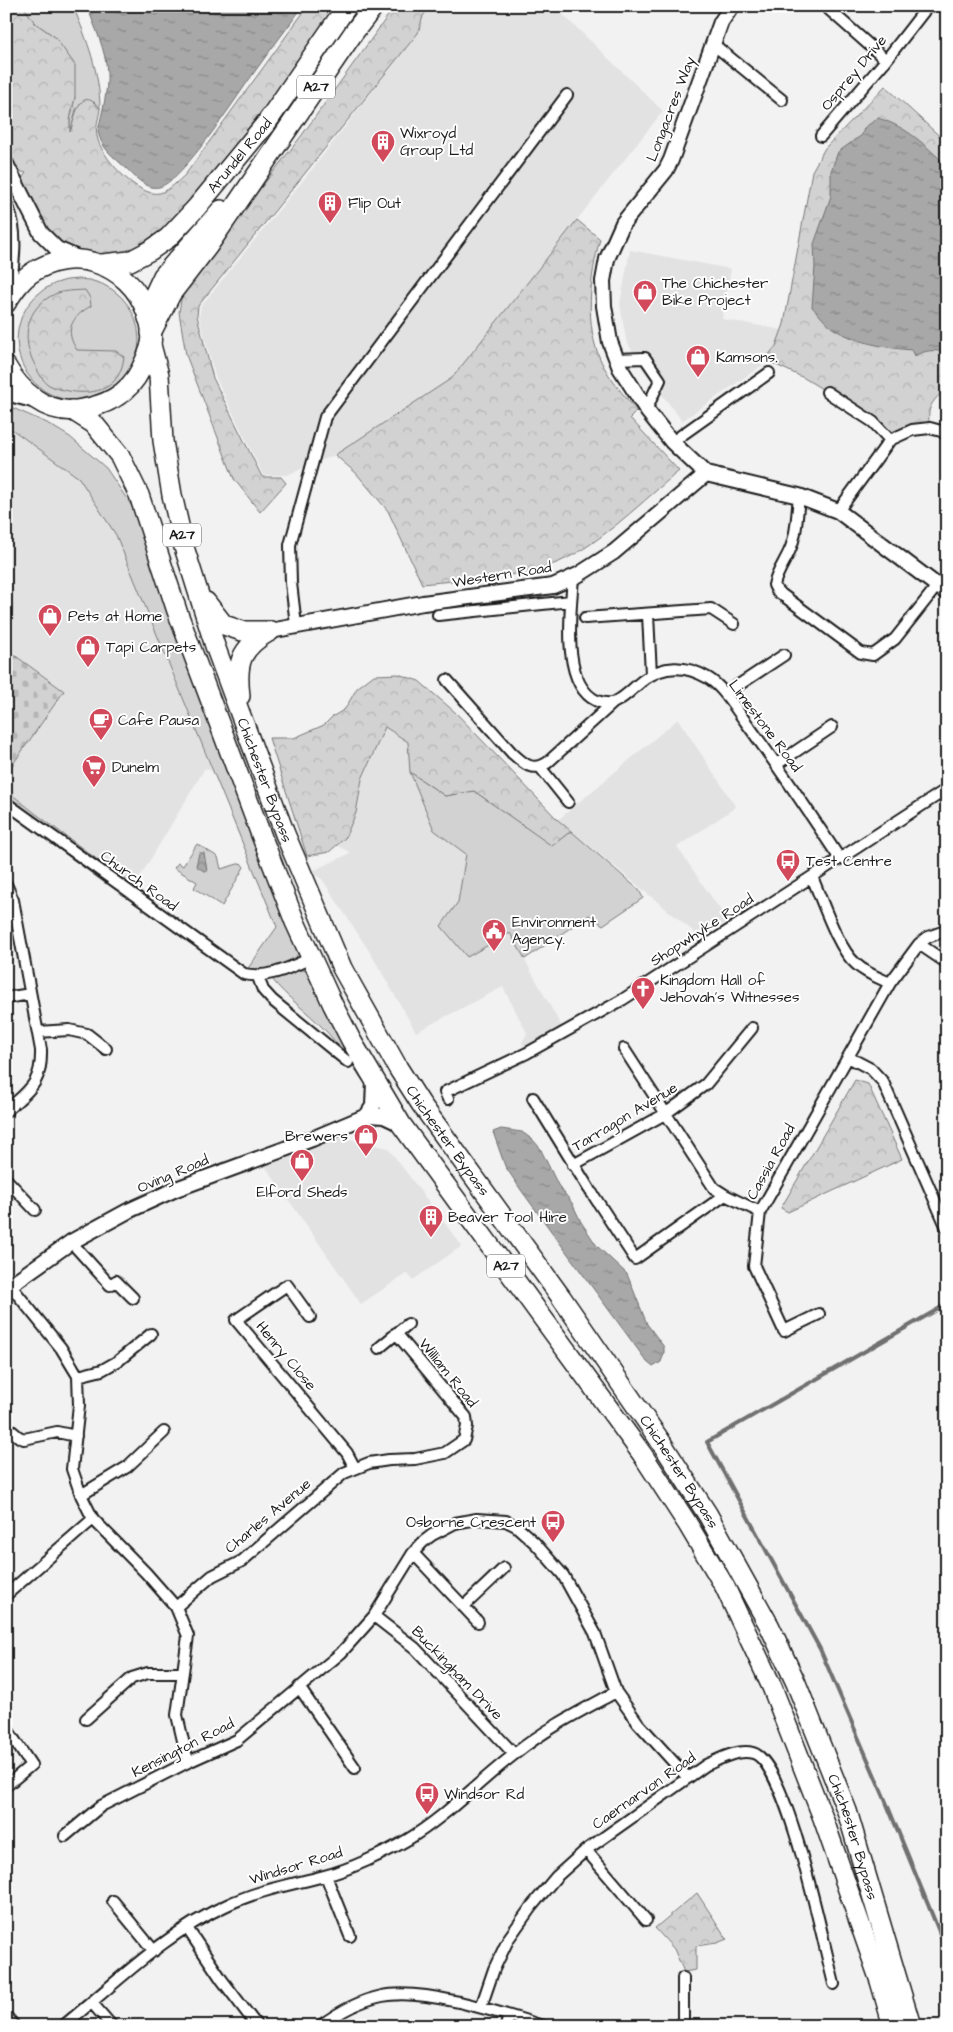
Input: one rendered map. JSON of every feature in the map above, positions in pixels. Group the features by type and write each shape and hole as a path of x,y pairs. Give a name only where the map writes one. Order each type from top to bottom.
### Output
{"highway":[{"name":"Arundel Road","path":"102,264 130,261 168,238 197,207 266,122 347,6"},
{"name":"Arundel Road","path":"72,410 96,407 119,396 137,378 150,332 155,293 163,276 195,238 260,170 354,32 374,6"},
{"path":"6,303 16,287 30,274 46,265 64,260 82,260 102,264"},
{"name":"Chichester Bypass","path":"102,264 118,273 132,285 142,300 159,375 163,441 172,495 184,546 215,646 285,834 342,968 398,1068 421,1104 561,1297 662,1442 708,1515 769,1625 796,1683 847,1811 911,2026"},
{"path":"6,366 24,391 37,400 53,407 72,410"},
{"name":"Chichester Bypass","path":"72,410 94,424 120,456 139,495 194,657 263,840 333,1005 374,1081 401,1124 642,1454 687,1523 725,1587 772,1687 823,1818 880,1981 893,2026"},
{"path":"198,591 224,625 242,631 270,631"},
{"path":"242,719 237,672 250,646 270,631"}],"main road":[{"name":"Longacres Way","path":"732,6 722,22 713,44 671,160 666,170 623,223 607,259 603,281 604,306 610,342 616,359 627,381 646,410 672,442 706,474 799,496 838,511 942,589"},
{"path":"6,164 41,233 57,249 82,260"},
{"path":"6,208 11,218 13,242 6,303"},
{"path":"6,392 37,400"},
{"name":"Western Road","path":"270,631 431,602 553,586 573,577 614,552 706,474"},
{"path":"366,1117 373,1106 374,1081"},
{"name":"Oving Road","path":"8,1286 70,1242 164,1194 366,1117 378,1114 401,1124"},
{"path":"6,2019 12,2026"}],"street":[{"path":"825,6 886,60"},
{"name":"Osprey Drive","path":"821,136 886,60 928,6"},
{"path":"713,44 782,100"},
{"path":"296,625 291,583 290,545 325,417 566,95"},
{"path":"616,359 645,358 660,380 646,410"},
{"path":"672,442 769,373"},
{"path":"827,392 873,422 890,440"},
{"path":"838,511 890,440 912,430 930,428 947,435"},
{"path":"799,496 795,533 774,585 777,591 861,653 872,655 894,639 942,589"},
{"path":"573,577 569,640 575,672 583,689 593,699 603,704 613,703"},
{"path":"438,615 571,602"},
{"path":"585,618 648,615 710,609 734,624"},
{"path":"648,615 651,674"},
{"path":"724,694 784,655"},
{"name":"Limestone Road","path":"540,767 613,703 626,696 651,674 672,667 685,668 711,679 724,694 777,764 840,859"},
{"path":"447,680 521,761 531,767 540,767 568,802"},
{"path":"777,764 832,727"},
{"name":"Shopwhyke Road","path":"448,1099 445,1092 527,1054 622,1000 947,789"},
{"name":"Church Road","path":"6,803 238,970 244,974 258,977"},
{"path":"812,878 848,957 856,965 890,983"},
{"path":"6,884 13,900 38,1032 42,1067 32,1088 6,1111"},
{"name":"Cassia Road","path":"819,1314 784,1331 754,1266 760,1212 890,983 919,944 928,937 942,932"},
{"path":"919,944 947,963"},
{"path":"312,958 277,972 258,977 263,990 272,1000 348,1062"},
{"path":"6,998 30,994"},
{"name":"Tarragon Avenue","path":"573,1165 665,1114 706,1084 752,1028"},
{"path":"38,1032 69,1030 87,1034 106,1049"},
{"path":"624,1049 714,1188 760,1212"},
{"path":"848,1057 871,1069 883,1082 947,1228"},
{"path":"532,1098 573,1165 635,1259 725,1195"},
{"path":"6,1179 35,1210"},
{"path":"70,1242 110,1285 116,1281 133,1298"},
{"name":"Henry Close","path":"310,1317 287,1285 236,1320 347,1453 356,1468"},
{"path":"8,1286 62,1348 78,1376 79,1405 72,1468 81,1495 93,1519 146,1573 176,1607 188,1636 177,1716 188,1762"},
{"path":"379,1348 408,1324"},
{"name":"William Road","path":"356,1468 369,1463 415,1459 445,1453 464,1440 466,1417 396,1333"},
{"path":"78,1376 102,1370 118,1361 151,1334"},
{"path":"6,1426 19,1437 24,1438 57,1432 76,1436"},
{"path":"81,1495 127,1467 164,1432"},
{"name":"Charles Avenue","path":"176,1607 212,1576 242,1560 335,1478 356,1468"},
{"path":"6,1595 93,1519"},
{"path":"374,1616 413,1554 432,1535 455,1523 477,1519 506,1521 516,1526 535,1543 563,1575 595,1633 616,1692 638,1723 688,1778"},
{"path":"413,1554 478,1622"},
{"path":"464,1606 504,1568"},
{"name":"Kensington Road","path":"65,1836 102,1806 188,1762 237,1740 341,1652 374,1616"},
{"name":"Buckingham Drive","path":"374,1616 415,1648 514,1754"},
{"path":"86,1719 132,1678 148,1673 182,1673"},
{"path":"299,1687 355,1768"},
{"name":"Windsor Road","path":"64,2026 135,1964 186,1928 226,1905 267,1889 326,1876 367,1860 408,1840 514,1754 559,1723 616,1692"},
{"path":"6,1786 31,1765 7,1728"},
{"name":"Caernarvon Road","path":"481,2007 494,1969 509,1938 556,1877 586,1850 706,1765 730,1755 742,1753 753,1753 761,1758 770,1770 785,1801 795,1830 834,1984"},
{"path":"586,1850 646,1920"},
{"path":"326,1876 350,1936"},
{"path":"113,1901 154,1951"},
{"path":"186,1928 257,2026"},
{"path":"683,1978 683,2026"},
{"path":"320,2026 357,2002 384,1995 418,1995 481,2007 508,2021 543,2026"},
{"path":"92,2003 112,2026"}],"shaded area":[{"path":"430,6 554,6 663,111 452,378 335,455 287,475 263,475 215,376 199,317 201,306 317,163 417,33 423,16"},
{"path":"630,250 731,269 722,319 788,331 773,358 682,421 644,371 626,340 620,304"},
{"path":"6,425 79,478 116,535 212,771 205,768 134,887 6,790 6,774 64,691 6,649"},
{"path":"678,719 736,807 677,847 728,921 699,936 558,820"},
{"path":"385,727 408,742 410,773 434,830 466,854 458,902 467,956 510,933 563,1029 525,1049 522,1043 527,1033 503,987 416,1032 371,954 322,879 310,872 351,853 337,845 345,838 356,813 362,779"},
{"path":"341,1137 388,1148 462,1246 413,1280 407,1273 361,1304 265,1166"}],"green space":[{"path":"6,6 23,6 35,23 55,37 75,65 75,97 70,120 70,132 79,106 83,101 93,102 100,109 97,133 100,144 112,164 121,174 141,189 151,193 160,193 170,188 185,175 308,6 338,6 266,105 198,193 161,230 128,253 102,264 57,249 16,185 26,173 8,168 6,164"},
{"path":"23,6 73,6 88,44 98,82 100,109 94,102 76,109 70,135 70,120 75,97 55,37 35,23"},
{"path":"395,6 430,6 423,16 418,33 198,306 197,316 213,378 262,477 281,477 286,483 260,512 234,479 186,355 179,312 183,288 302,135"},
{"path":"885,86 947,143 947,387 931,405 929,414 930,428 890,440 847,404 804,378 772,363 767,357 776,346 784,324 812,171 825,148"},
{"path":"577,220 600,239 596,253 590,300 592,332 601,361 613,381 637,411 630,418 679,471 607,532 591,544 561,561 511,575 422,584 388,511 356,473 335,455 452,378"},
{"path":"78,279 102,283 121,297 135,316 139,340 135,364 121,383 102,397 78,401 54,397 35,383 21,364 17,340 21,316 35,297 54,283"},
{"path":"85,290 90,298 91,306 74,320 70,331 73,343 77,350 116,351 124,357 122,367 114,381 101,389 75,392 55,388 44,380 32,359 27,341 29,324 36,308 51,296 68,291"},
{"path":"6,405 47,423 70,437 106,468 135,511 299,949 296,958 277,972 244,974 277,927 116,535 79,478 6,425"},
{"path":"6,649 64,691 6,774"},
{"path":"398,674 419,681 456,713 558,820 571,831 552,846 474,791 445,796 410,772 408,742 385,727 362,779 356,813 345,838 329,852 307,856 269,738 294,738 324,725 332,717 345,709 357,688 374,675"},
{"path":"410,772 445,796 474,791 552,845 571,831 639,890 643,898 603,925 589,915 525,959 510,933 467,957 441,926 458,902 466,854 434,830"},
{"path":"6,790 134,887 130,893 113,879 106,884 6,810"},
{"path":"197,844 218,857 221,869 241,863 244,867 222,906 194,888 197,882 174,868 178,863 183,866"},
{"path":"297,969 307,971 311,975 365,1080 363,1081 329,1034 272,979"},
{"path":"855,1080 868,1084 902,1159 788,1212 781,1208"},
{"path":"697,1893 727,1939 717,1943 696,1946 696,1970 684,1972 674,1949 655,1928"}],"water":[{"path":"87,6 303,6 181,171 169,182 159,187 150,187 134,176 102,143 98,131 107,87 107,73 100,39"},
{"path":"878,118 907,132 947,166 947,353 930,351 915,356 912,350 882,346 852,338 834,329 812,307 815,266 814,244 831,196 831,171 838,152 862,135 864,128"},
{"path":"199,853 204,853 207,871 196,866"},
{"path":"501,1129 522,1132 540,1148 558,1185 572,1203 581,1222 597,1246 627,1274 647,1324 664,1347 661,1362 653,1367 647,1362 521,1190 505,1166 493,1132"}],"waterway":[{"path":"947,1304 707,1442 820,1649 884,1797 947,1951"}],"place":[{"name":"Wixroyd Group Ltd","path":"383,163"},
{"name":"Flip Out","path":"330,224"},
{"name":"The Chichester Bike Project","path":"645,313"},
{"name":"Kamsons.","path":"698,378"},
{"name":"Pets at Home","path":"50,637"},
{"name":"Tapi Carpets","path":"88,668"},
{"name":"Cafe Pausa","path":"101,741"},
{"name":"Dunelm","path":"94,788"},
{"name":"Test Centre","path":"788,882"},
{"name":"Environment Agency.","path":"494,952"},
{"name":"Kingdom Hall of Jehovah's Witnesses","path":"643,1010"},
{"name":"Brewers","path":"366,1157"},
{"name":"Elford Sheds","path":"302,1182"},
{"name":"Beaver Tool Hire","path":"431,1238"},
{"name":"Osborne Crescent","path":"553,1543"},
{"name":"Windsor Rd","path":"427,1815"}]}
